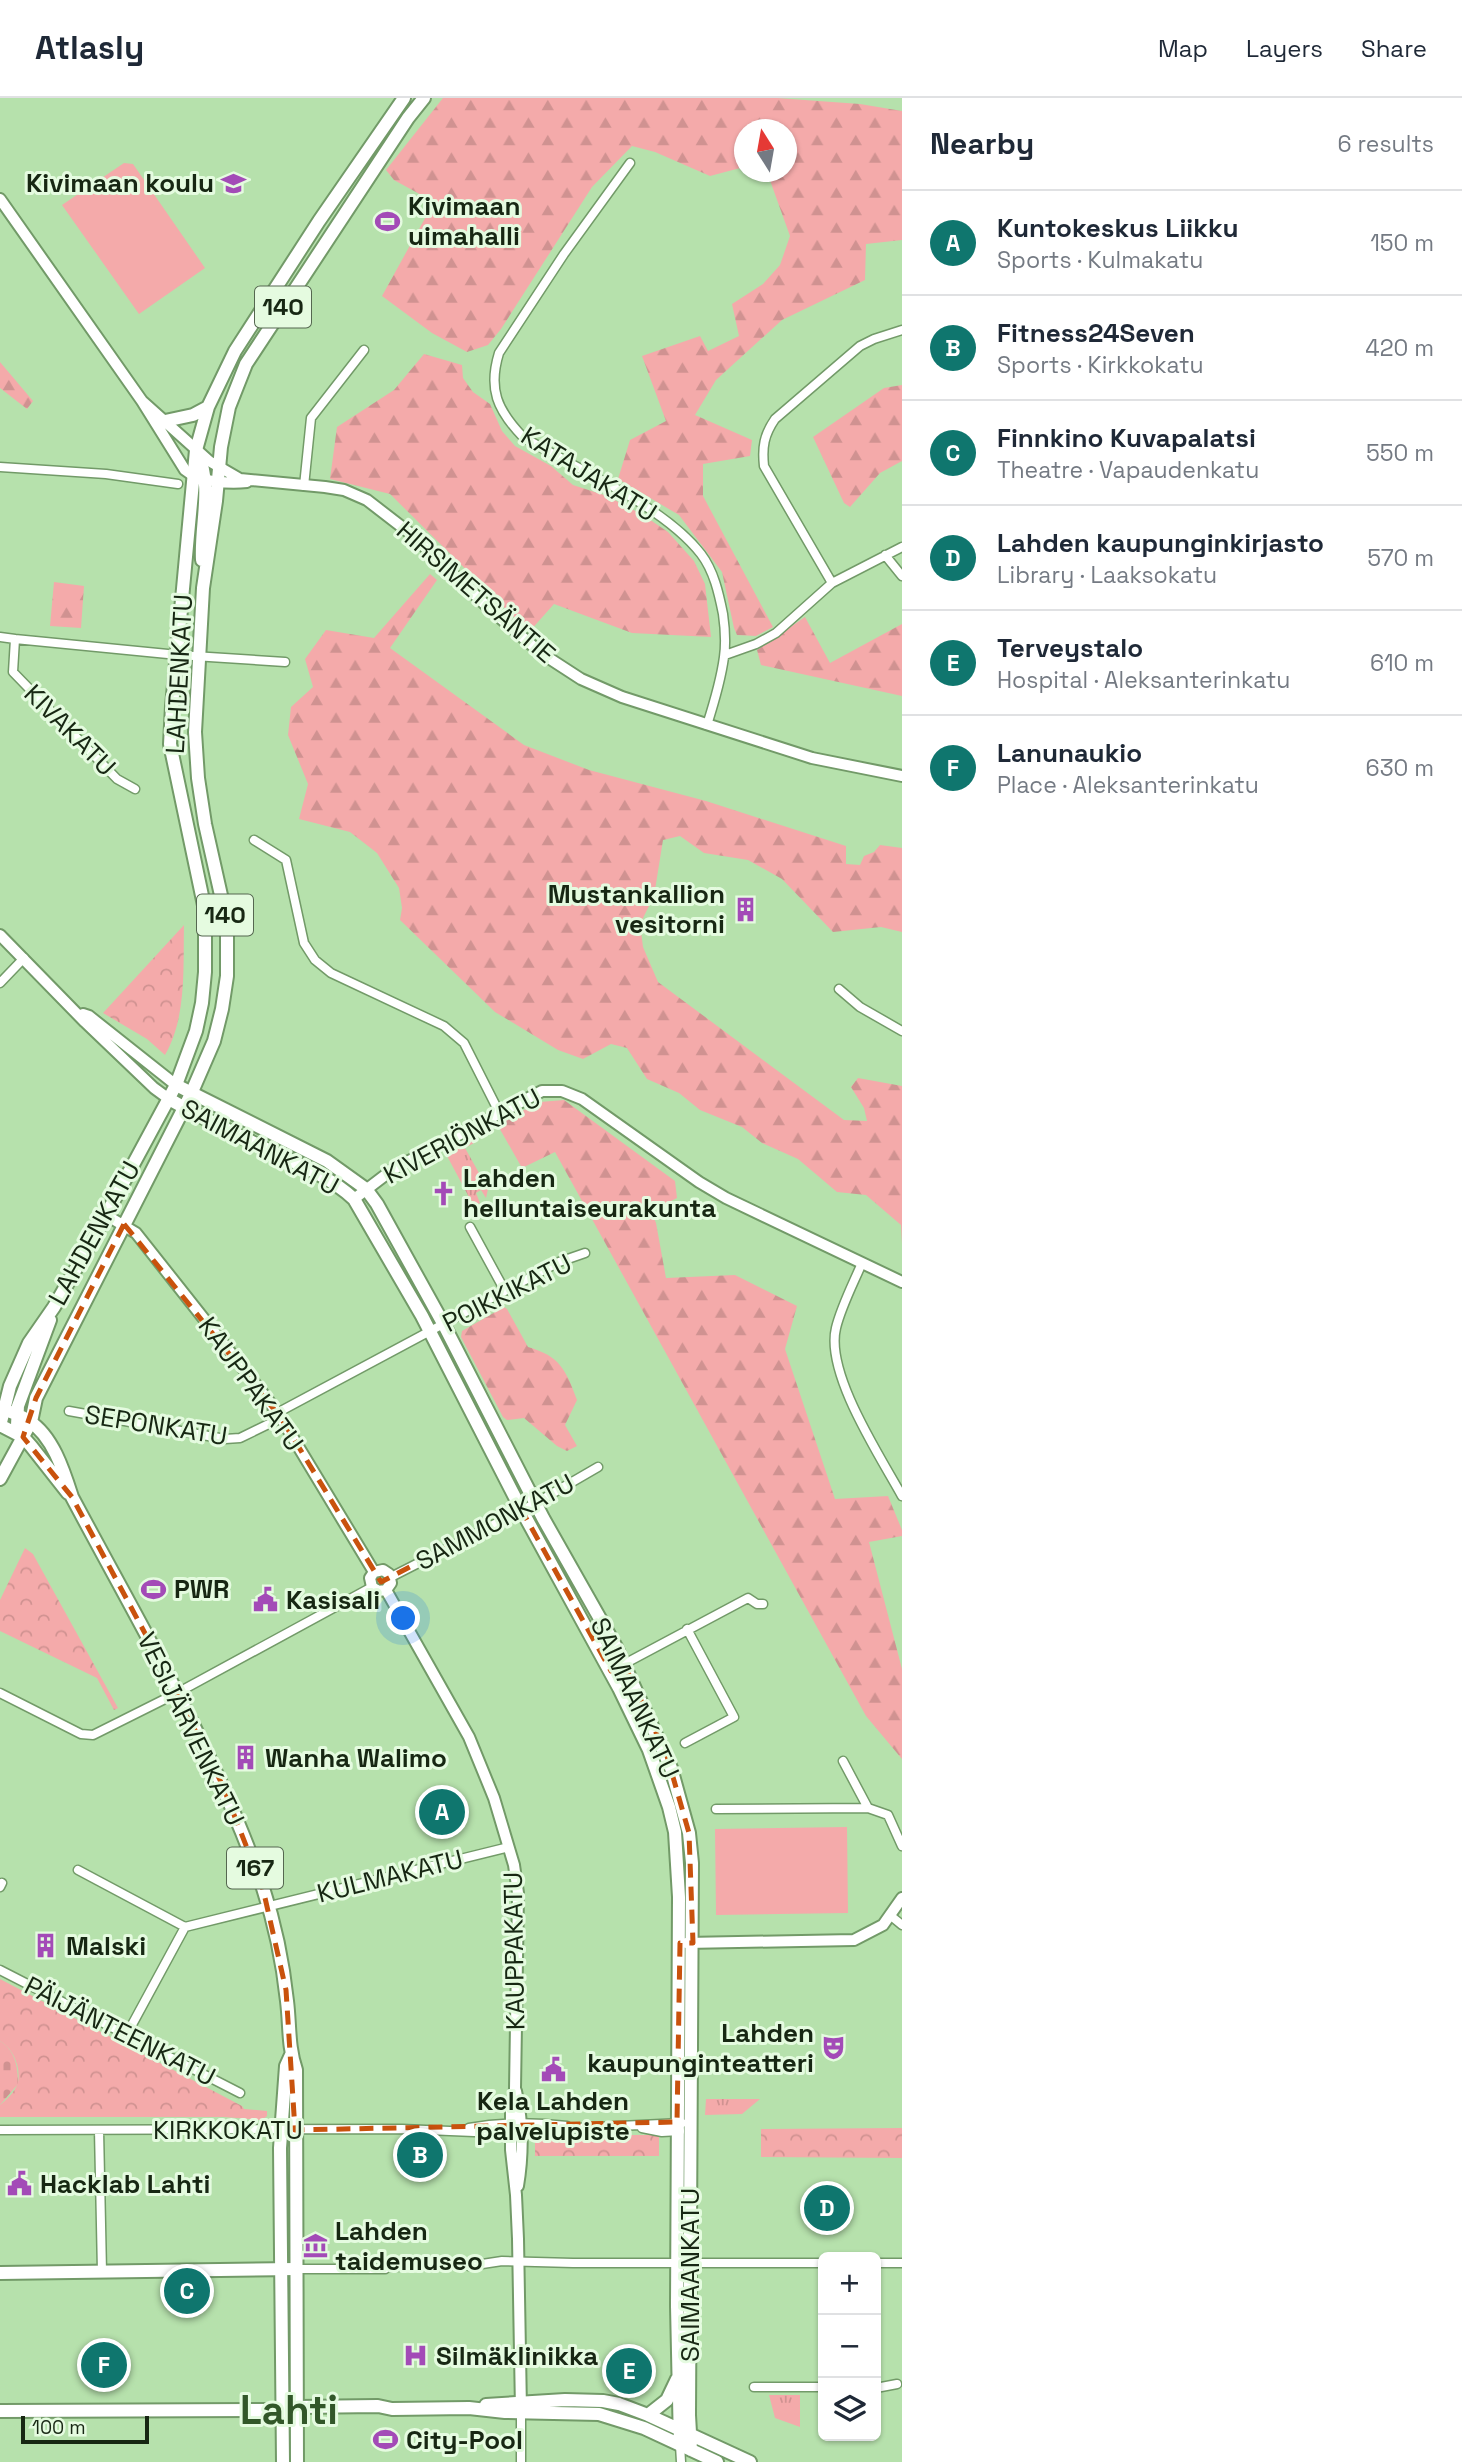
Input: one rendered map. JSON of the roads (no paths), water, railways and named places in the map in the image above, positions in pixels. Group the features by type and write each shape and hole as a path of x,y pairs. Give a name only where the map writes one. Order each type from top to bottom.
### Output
{"main road":[{"name":"140","path":"196,450 208,407 235,351 319,221 404,98"},
{"name":"LAHDENKATU","path":"7,1410 54,1307 176,1085 185,1065 202,1003 205,910 170,744 178,655 209,476 229,407 246,364 380,159 425,98"},
{"path":"164,421 193,415 208,407"},
{"path":"196,450 209,476"},
{"name":"LAHDENKATU","path":"0,1479 30,1422 36,1398 191,1094 214,1041 222,1010 228,976 227,922 205,824 195,732 203,588 201,542 209,476"},
{"name":"SAIMAANKATU","path":"176,1085 327,1161 366,1189 443,1325 624,1664 667,1756 682,1803 692,1863 686,1943 685,2434"},
{"name":"SAIMAANKATU","path":"169,1099 317,1172 354,1199 611,1671 655,1762 669,1807 678,1862 686,1943"},
{"path":"0,1425 7,1410"},
{"path":"7,1410 23,1437"},
{"name":"VESIJÄRVENKATU","path":"7,1410 30,1422 50,1445 65,1474 72,1497"},
{"name":"VESIJÄRVENKATU","path":"0,1425 23,1437 72,1497 177,1693 222,1784 268,1906 283,1968 291,2055 296,2070 282,2410 283,2462"},
{"name":"VESIJÄRVENKATU","path":"291,2055 286,2066 281,2130 297,2410 297,2462"},
{"name":"SAIMAANKATU","path":"684,2263 677,2306 679,2376 687,2452"},
{"path":"0,2273 289,2269"},
{"name":"SAIMAANKATU","path":"648,2415 667,2400 679,2376"},
{"path":"0,2411 297,2410 378,2413 392,2409 521,2407 603,2401 648,2415 750,2462"},
{"path":"521,2407 599,2414 643,2428 687,2452 718,2462"}],"street":[{"name":"KATAJAKATU","path":"630,163 519,319 499,353 494,370 494,387 497,401 510,424 523,437 650,509 676,528 700,553 714,578 725,629 724,655 707,725"},
{"path":"0,199 142,401 185,470 209,476"},
{"path":"832,583 764,466 762,450 766,431 775,419 860,346 902,330"},
{"path":"304,486 311,418 364,350"},
{"path":"142,401 196,450"},
{"path":"0,467 106,474 178,484"},
{"name":"HIRSIMETSÄNTIE","path":"209,476 344,490 368,500 411,534 541,653 581,679 622,697 812,758 902,776"},
{"path":"724,655 757,645 776,633 832,583 902,547"},
{"path":"884,555 902,576"},
{"path":"0,637 178,655 285,662"},
{"name":"KIVAKATU","path":"15,639 13,672 117,779 135,789"},
{"path":"254,840 286,860 304,943 315,960 331,973 444,1026 455,1034 464,1043 499,1112"},
{"path":"0,935 154,1088 169,1099"},
{"path":"0,983 24,958"},
{"path":"839,989 860,1007 902,1031"},
{"path":"77,1012 89,1016 176,1085"},
{"name":"KIVERIÖNKATU","path":"354,1199 392,1170 499,1112 542,1091 555,1090 568,1092 582,1099 699,1182 726,1198 902,1282"},
{"name":"KAUPPAKATU","path":"106,1215 136,1233 279,1415 374,1572"},
{"path":"470,1227 505,1291"},
{"name":"POIKKIKATU","path":"429,1333 559,1262 585,1253"},
{"path":"862,1263 836,1328 836,1364 844,1385 902,1496"},
{"name":"SEPONKATU","path":"69,1411 225,1439 240,1438 429,1333"},
{"name":"SAMMONKATU","path":"391,1577 536,1503 598,1467"},
{"path":"383,1570 391,1577 391,1583 386,1590 377,1591 372,1587 370,1578 374,1572 383,1570"},
{"path":"0,1693 80,1734 93,1735 177,1693 372,1587"},
{"name":"KAUPPAKATU","path":"386,1590 465,1728 494,1798 517,1878 515,2128 520,2172 516,2195 521,2462"},
{"path":"611,1671 748,1598 757,1604 763,1604"},
{"path":"685,1742 734,1717 687,1629"},
{"path":"843,1761 869,1808"},
{"path":"716,1809 869,1808 888,1815 902,1846"},
{"name":"KULMAKATU","path":"185,1927 509,1847"},
{"path":"78,1870 185,1927 127,2034"},
{"path":"686,1943 854,1940 878,1928 891,1916 902,1898"},
{"path":"891,1916 902,1925"},
{"name":"PÄIJÄNTEENKATU","path":"0,1969 240,2093"},
{"name":"KIRKKOKATU","path":"0,2130 684,2127"},
{"path":"99,2130 102,2272"},
{"path":"519,2263 502,2267 469,2266 502,2261 818,2263"},
{"path":"881,2263 902,2263"},
{"path":"289,2269 385,2269"},
{"path":"881,2387 900,2384"},
{"path":"754,2386 818,2387"},
{"name":"SAIMAANKATU","path":"681,2462 687,2452"}],"tunnel":[{"path":"385,2269 469,2266"}],"place":[{"name":"Kivimaan koulu","path":"234,183"},
{"name":"Kivimaan uimahalli","path":"388,221"},
{"name":"Mustankallion vesitorni","path":"745,909"},
{"name":"Lahden helluntaiseurakunta","path":"443,1193"},
{"name":"PWR","path":"154,1589"},
{"name":"Kasisali","path":"266,1600"},
{"name":"Wanha Walimo","path":"245,1758"},
{"name":"Kuntokeskus Liikku","path":"442,1812"},
{"name":"Malski","path":"46,1946"},
{"name":"Lahden kaupunginteatteri","path":"834,2048"},
{"name":"Kela Lahden palvelupiste","path":"553,2069"},
{"name":"Fitness24Seven","path":"420,2155"},
{"name":"Hacklab Lahti","path":"20,2184"},
{"name":"Lahden kaupunginkirjasto","path":"827,2208"},
{"name":"Lahden taidemuseo","path":"315,2246"},
{"name":"Finnkino Kuvapalatsi","path":"187,2291"},
{"name":"Silmäklinikka","path":"416,2356"},
{"name":"Lanunaukio","path":"104,2365"},
{"name":"Terveystalo","path":"629,2371"},
{"name":"City-Pool","path":"386,2440"}],"district":[{"name":"Lahti","path":"289,2410"}]}
